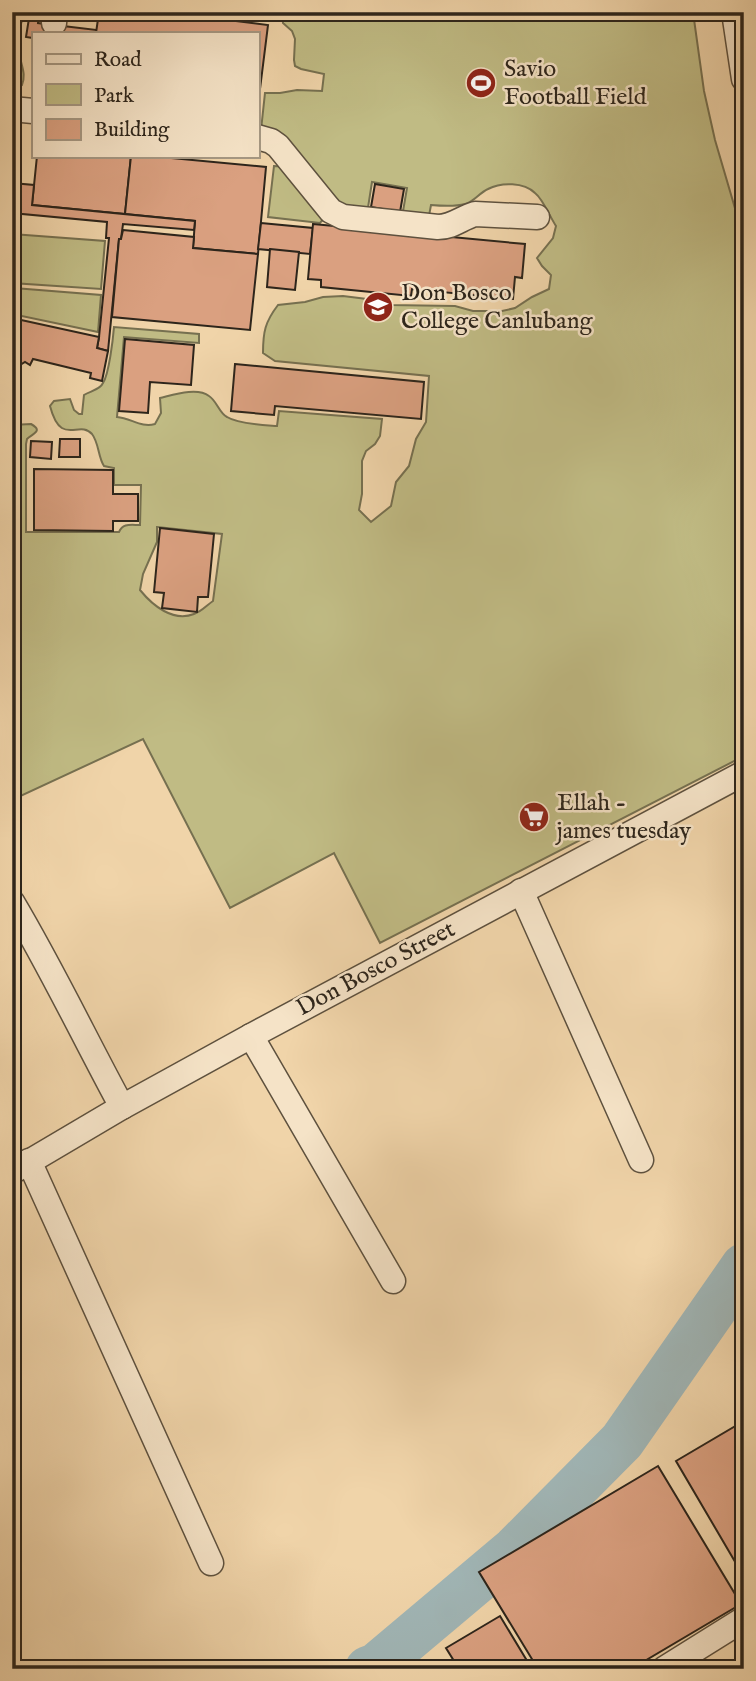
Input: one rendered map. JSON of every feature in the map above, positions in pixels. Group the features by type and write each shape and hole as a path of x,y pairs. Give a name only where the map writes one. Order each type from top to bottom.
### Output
{"street":[{"path":"734,12 744,79"},
{"path":"12,109 32,111"},
{"path":"259,138 278,146 331,211 343,217 438,227 454,225 475,214 537,217"},
{"name":"Don Bosco Street","path":"21,1167 122,1107 251,1036 744,773"},
{"path":"521,891 641,1160"},
{"path":"12,902 36,941 122,1107"},
{"path":"251,1036 393,1281"},
{"path":"21,1167 211,1563"},
{"path":"664,1669 744,1619"}],"green space":[{"path":"12,12 27,12 20,27 19,40 24,78 22,85 16,89 12,88"},
{"path":"282,12 693,12 704,91 715,140 744,239 744,756 380,943 334,853 230,908 143,739 12,800 12,425 31,424 37,429 27,439 26,444 26,532 119,532 125,526 140,525 141,485 114,485 114,468 104,466 92,434 87,430 70,430 59,426 50,406 54,401 70,399 74,410 82,414 84,395 100,387 105,379 114,327 199,334 199,343 124,337 117,417 145,425 155,424 161,413 160,398 198,392 209,396 227,417 251,424 277,426 279,411 382,419 380,436 366,451 362,461 359,510 371,522 391,506 396,482 409,466 416,439 426,422 429,376 275,361 263,353 263,346 268,322 278,305 343,296 389,305 455,306 473,311 502,311 515,308 549,289 551,275 537,258 553,238 556,226 541,199 530,189 512,184 499,185 465,204 431,205 428,221 402,217 407,188 372,182 367,214 349,212 261,130 265,93 322,91 324,74 295,66 295,39 292,31 283,23","holes":["157,527 222,534 213,601 202,610 186,616 171,614 157,607 140,590 143,574 157,542"]},
{"path":"274,166 288,167 326,216 320,223 268,217"},
{"path":"12,234 105,241 101,289 12,283"},
{"path":"14,288 101,295 98,332 12,314"}],"building":[{"path":"30,12 39,12 38,23 97,30 32,32 32,38 26,37"},
{"path":"99,12 163,12 268,25 259,97 259,32 96,32"},
{"path":"37,158 131,158 125,214 32,205"},
{"path":"131,158 171,158 266,167 258,254 193,248 195,221 125,214"},
{"path":"12,183 34,185 32,205 195,221 194,230 123,224 119,239 108,351 97,348 109,238 106,238 107,222 12,213"},
{"path":"375,184 404,189 400,212 371,207"},
{"path":"261,223 313,228 310,254 258,249"},
{"path":"313,224 525,244 522,278 515,277 513,299 412,289 411,296 321,287 321,280 308,279"},
{"path":"123,230 194,237 193,248 258,254 250,330 112,317 119,239"},
{"path":"270,249 299,252 295,290 267,287"},
{"path":"12,318 99,337 97,348 108,351 102,381 90,378 91,373 33,359 30,365 25,362 12,370"},
{"path":"125,339 194,345 191,385 150,382 148,413 119,411"},
{"path":"235,364 424,382 421,419 275,406 274,415 231,411"},
{"path":"60,439 80,439 80,457 59,457"},
{"path":"31,441 52,442 51,459 30,457"},
{"path":"34,469 113,470 113,494 138,494 138,521 113,521 113,531 34,530"},
{"path":"160,528 214,534 208,597 198,597 197,612 162,608 164,593 154,592"},
{"path":"744,1421 744,1577 676,1461"},
{"path":"658,1466 741,1604 631,1669 538,1669 479,1572"},
{"path":"500,1616 532,1669 459,1669 446,1648"}],"waterway":[{"path":"368,1669 376,1666 515,1549 622,1441 744,1266"}],"place":[{"name":"Savio Football Field","path":"481,83"},
{"name":"Don Bosco College Canlubang","path":"378,307"},
{"name":"Ellah - james tuesday","path":"534,817"}]}
